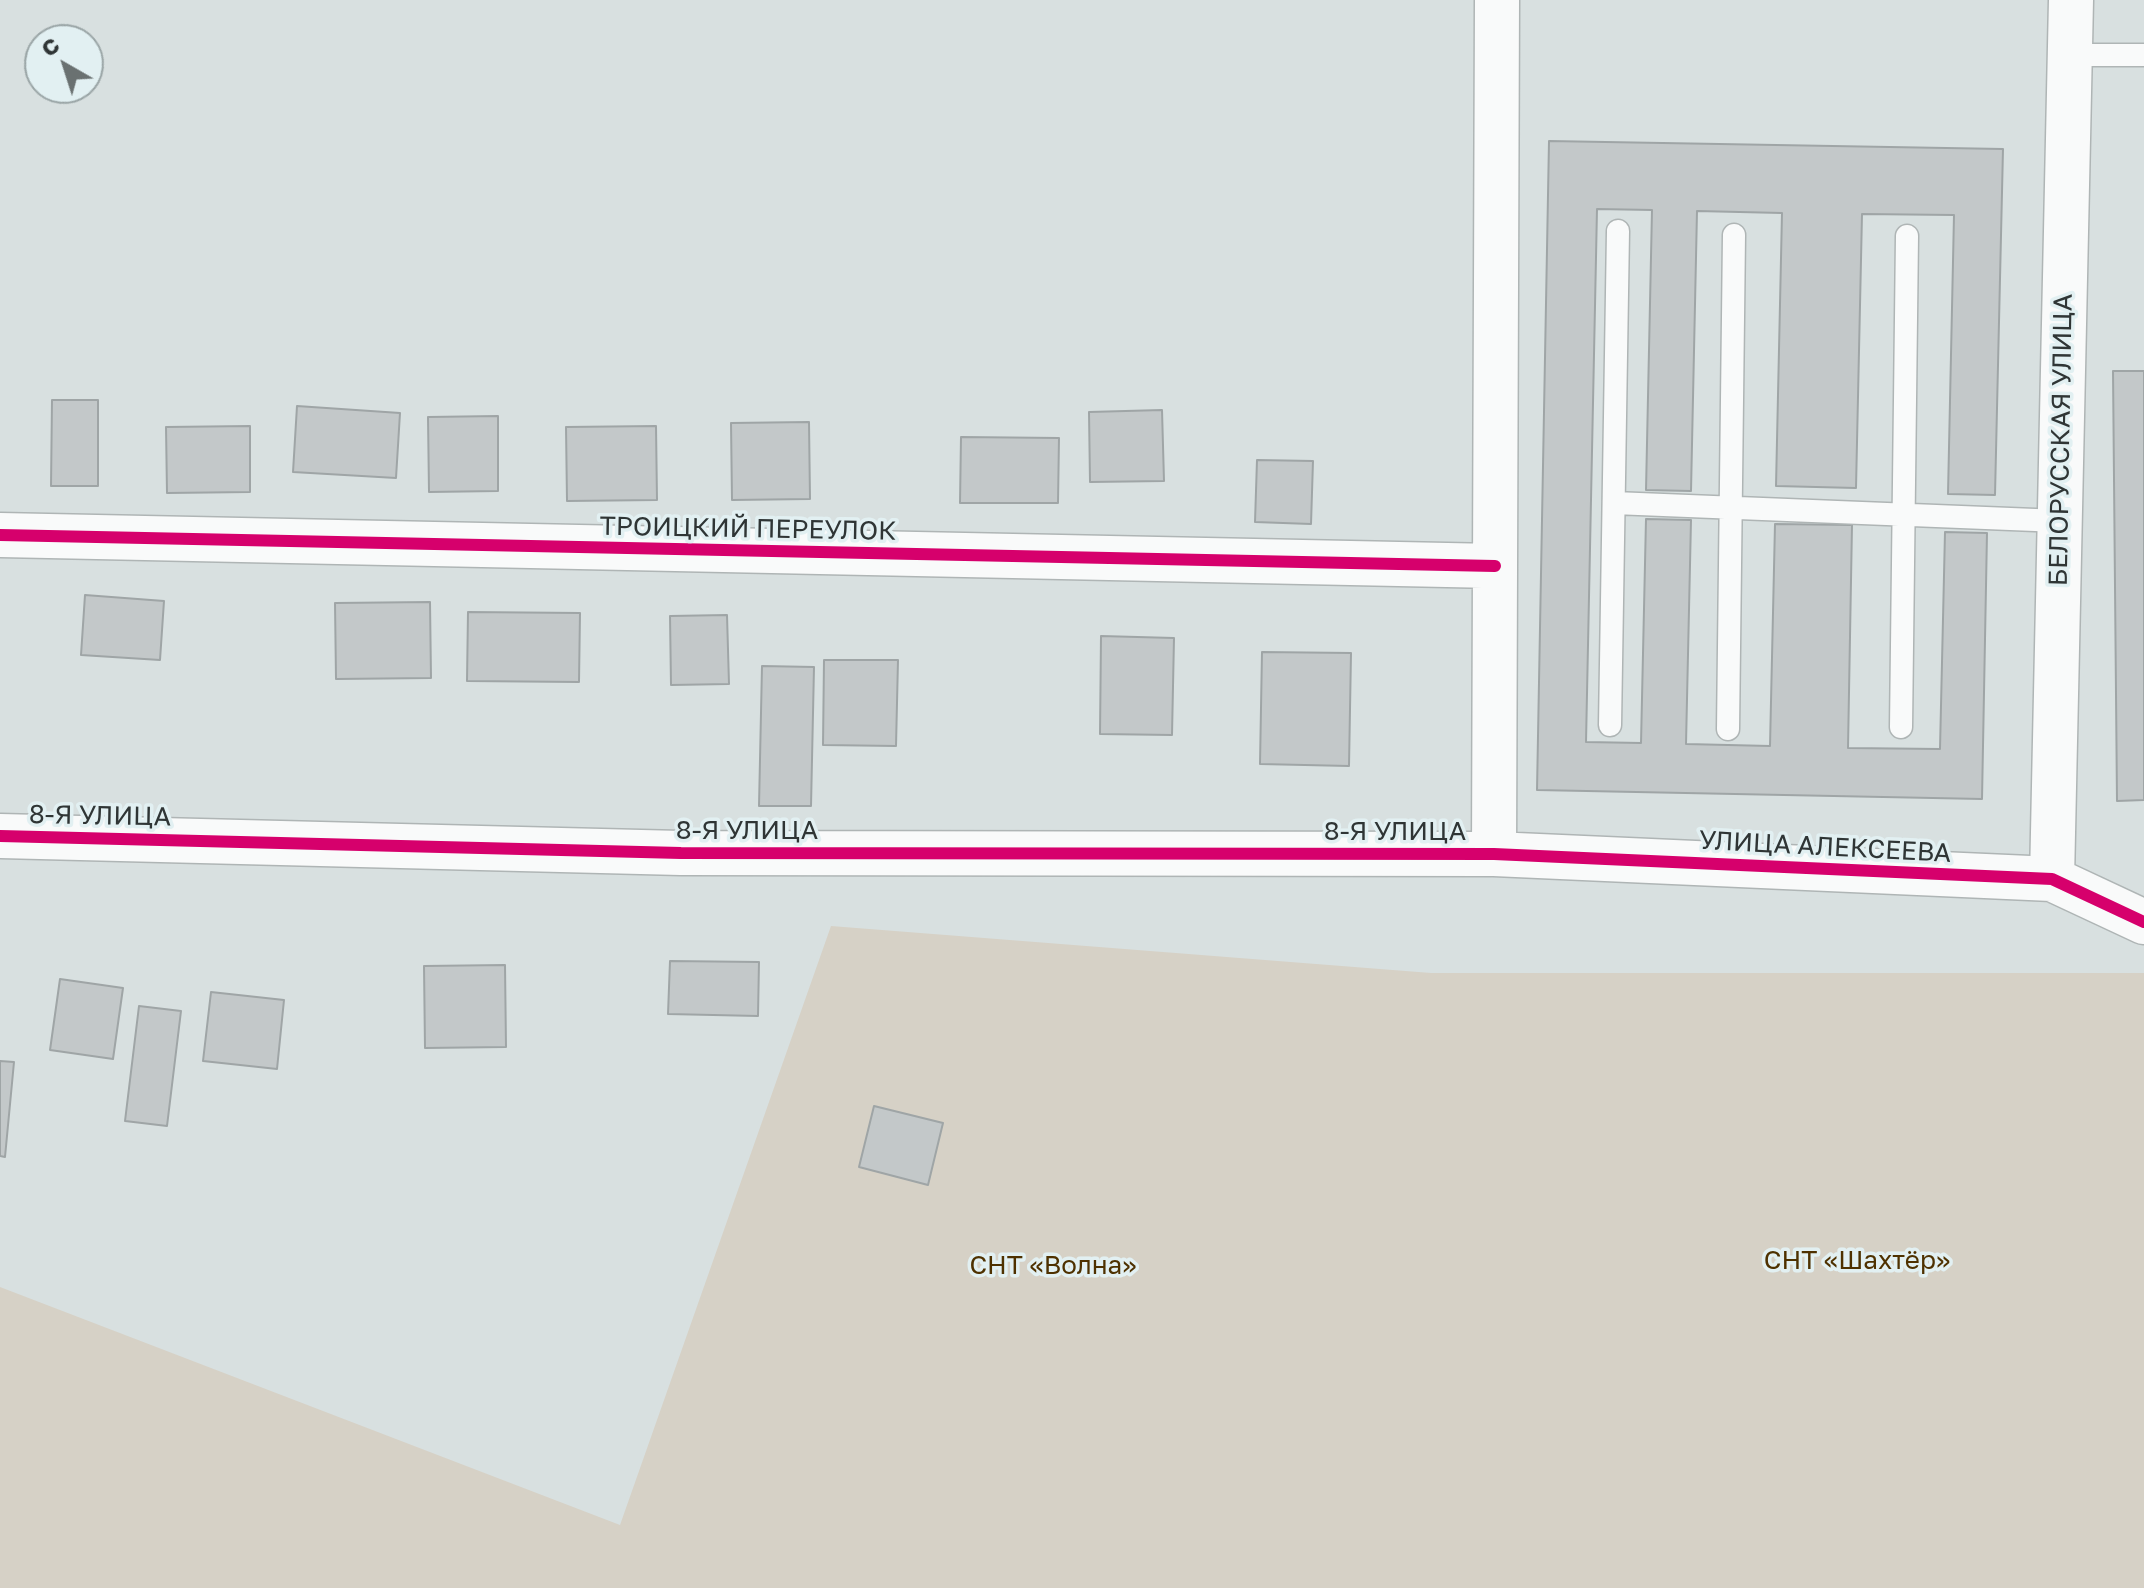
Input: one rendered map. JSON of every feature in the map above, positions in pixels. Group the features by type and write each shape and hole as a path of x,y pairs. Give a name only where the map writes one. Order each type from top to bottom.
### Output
{"street":[{"path":"1494,854 1497,0"},
{"name":"БЕЛОРУССКАЯ УЛИЦА","path":"2052,879 2071,0"},
{"name":"ТРОИЦКИЙ ПЕРЕУЛОК","path":"0,535 1495,566"},
{"name":"8-Я УЛИЦА","path":"0,836 681,853 1494,854"},
{"name":"УЛИЦА АЛЕКСЕЕВА","path":"1494,854 2052,879 2144,922"}],"lane":[{"path":"2070,55 2144,55"},
{"path":"1610,725 1618,231"},
{"path":"1728,729 1734,235"},
{"path":"1901,727 1907,236"},
{"path":"1614,503 2060,521"}],"green space":[{"name":"СНТ «Волна»","path":"831,926 1431,973 2144,973 2144,1588 0,1588 0,1287 620,1525"}],"building":[{"path":"1549,141 2003,149 1995,495 1948,494 1954,215 1862,214 1856,488 1776,486 1782,213 1697,211 1691,491 1646,490 1652,210 1597,209 1586,742 1641,743 1646,519 1691,520 1686,744 1770,746 1775,524 1852,525 1848,748 1940,749 1945,532 1987,533 1982,799 1537,790"},
{"path":"2113,371 2144,371 2144,800 2117,801"},
{"path":"52,400 98,400 98,486 51,486"},
{"path":"297,406 400,413 396,478 293,472"},
{"path":"1162,410 1164,481 1090,482 1089,412"},
{"path":"498,416 498,491 429,492 428,417"},
{"path":"809,422 810,499 732,500 731,423"},
{"path":"250,426 250,492 167,493 166,427"},
{"path":"656,426 657,500 567,501 566,427"},
{"path":"961,437 1059,438 1058,503 960,503"},
{"path":"1257,460 1313,461 1311,524 1255,522"},
{"path":"85,595 164,601 160,660 81,655"},
{"path":"430,602 431,678 336,679 335,603"},
{"path":"468,612 580,613 579,682 467,681"},
{"path":"727,615 729,684 671,685 670,616"},
{"path":"1101,636 1174,638 1172,735 1100,734"},
{"path":"1262,652 1351,653 1349,766 1260,764"},
{"path":"824,660 898,660 896,746 823,745"},
{"path":"762,666 814,667 811,806 759,806"},
{"path":"670,961 759,962 758,1016 668,1014"},
{"path":"505,965 506,1047 425,1048 424,966"},
{"path":"60,979 123,988 113,1059 50,1050"},
{"path":"211,992 284,1000 277,1069 203,1061"},
{"path":"139,1006 181,1011 167,1126 125,1121"},
{"path":"0,1061 14,1062 5,1157 0,1156"},
{"path":"874,1106 943,1123 928,1185 859,1167"}],"cycle path":[{"path":"0,535 1495,566"},
{"path":"0,836 681,853 1494,854 2052,879 2144,922"}],"park label":[{"name":"СНТ «Шахтёр»","path":"1857,1261"}]}
